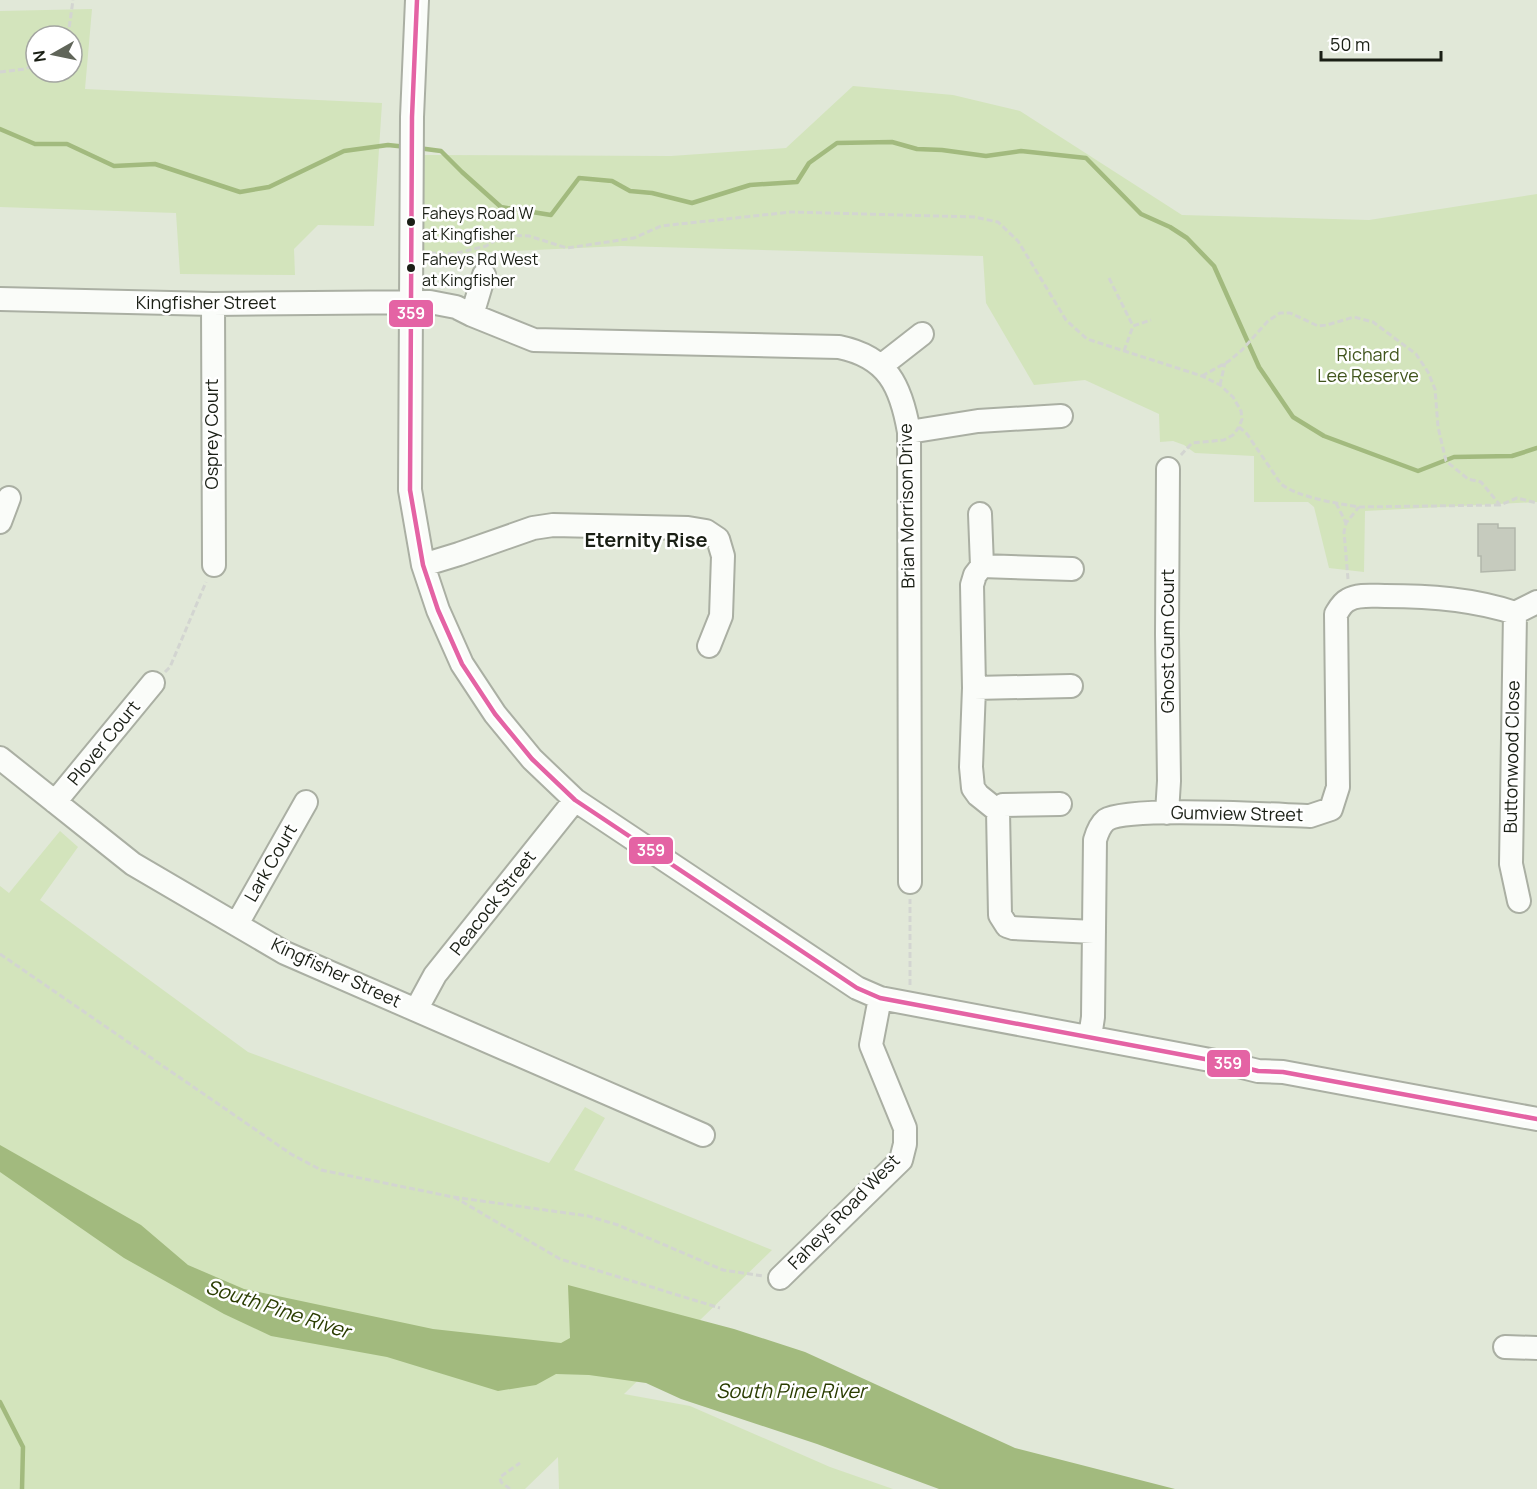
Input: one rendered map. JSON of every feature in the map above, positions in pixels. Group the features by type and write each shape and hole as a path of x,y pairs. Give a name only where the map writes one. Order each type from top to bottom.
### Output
{"street":[{"path":"417,0 412,117 410,490 423,565 438,610 462,664 495,714 532,759 575,800 857,988 880,998 1258,1071 1283,1072 1537,1119"},
{"path":"472,315 484,275"},
{"name":"Kingfisher Street","path":"0,299 213,304 411,302"},
{"name":"Brian Morrison Drive","path":"411,302 445,303 534,340 839,347 863,353 881,366 892,379 900,395 909,432 910,882"},
{"name":"Osprey Court","path":"213,304 214,565"},
{"path":"881,366 922,334"},
{"path":"909,432 978,421 1061,416"},
{"name":"Ghost Gum Court","path":"1167,813 1169,781 1168,469"},
{"path":"0,522 9,498"},
{"path":"980,514 982,566 975,575 972,585 974,688 971,767 973,788 998,811"},
{"path":"423,565 533,528 553,525 688,528 706,531 718,539 723,556 721,616 709,646"},
{"path":"982,566 1072,569"},
{"path":"1351,599 1361,596 1426,596 1497,607 1515,613 1537,602"},
{"name":"Gumview Street","path":"1090,1037 1093,1017 1095,840 1099,828 1105,821 1115,817 1167,813 1310,816 1331,808 1338,787 1336,614 1340,606 1351,599"},
{"name":"Buttonwood Close","path":"1515,613 1511,864 1519,901"},
{"name":"Plover Court","path":"55,802 153,683"},
{"path":"974,688 1071,686"},
{"name":"Kingfisher Street","path":"0,758 133,864 285,953 703,1135"},
{"name":"Peacock Street","path":"416,1010 435,975 575,800"},
{"name":"Lark Court","path":"237,924 306,802"},
{"path":"1060,804 1010,805 1003,806 998,811 1000,915 1007,926 1014,928 1094,932"},
{"name":"Faheys Road West","path":"780,1278 901,1160 905,1144 905,1128 871,1045 880,998"},
{"path":"1505,1347 1537,1347"}],"path":[{"path":"70,24 73,0"},
{"path":"0,72 24,69"},
{"path":"425,253 453,254 486,246 504,235 529,236 567,248 634,238 661,226 791,212 974,217 998,222 1018,241 1066,320 1087,339 1202,376 1220,385 1233,397 1241,411 1239,427 1233,435 1224,440 1191,443 1168,469"},
{"path":"1109,278 1133,326 1124,351"},
{"path":"1202,376 1242,350 1268,321 1280,314 1290,313 1318,326 1354,317 1373,321 1416,354 1428,372 1435,389 1438,427 1446,461 1468,480 1481,482 1500,505"},
{"path":"1133,326 1151,320"},
{"path":"1220,385 1225,363"},
{"path":"1239,427 1247,434 1281,484 1288,490 1336,503 1359,507 1500,505 1517,498 1537,503"},
{"path":"1336,503 1346,523"},
{"path":"1351,599 1344,532 1346,523 1359,507"},
{"path":"153,683 170,667 214,565"},
{"path":"910,882 909,982 912,992"},
{"path":"0,954 291,1154 321,1170 453,1197 588,1216 618,1225 723,1270 780,1278"},
{"path":"453,1197 560,1259 720,1308"},
{"path":"510,1489 501,1482 500,1477 520,1463"}],"green space":[{"path":"92,9 85,89 382,103 374,226 318,225 294,249 295,275 180,274 176,213 0,207 0,11"},
{"name":"Richard Lee Reserve","path":"853,86 953,95 1020,111 1182,215 1369,220 1537,194 1537,502 1365,511 1364,572 1329,568 1314,507 1308,502 1254,502 1254,456 1195,453 1173,441 1160,442 1159,414 1085,380 1034,385 986,303 983,256 621,246 423,255 422,155 671,156 786,148"},
{"path":"60,831 78,847 40,900 248,1052 549,1163 585,1107 605,1118 574,1170 772,1250 624,1394 690,1406 830,1467 893,1489 559,1489 558,1457 525,1489 0,1489 0,886 9,893"}],"water":[{"name":"South Pine River","path":"0,1145 141,1225 188,1265 244,1289 433,1329 561,1343 570,1338 568,1285 734,1329 805,1352 1015,1448 1175,1489 939,1489 817,1444 681,1399 646,1383 589,1375 556,1374 536,1385 498,1391 387,1357 271,1336 224,1314 124,1258 0,1172"}],"building":[{"path":"1478,524 1498,524 1498,528 1515,528 1515,570 1481,572 1481,556 1478,556"}],"waterway":[{"path":"0,129 35,144 67,144 114,166 155,164 240,192 269,187 344,151 388,145 407,147"},
{"path":"418,148 441,151 501,207 551,215 579,178 612,181 630,191 652,193 692,203 750,185 797,182 809,163 837,143 892,142 917,149 986,156 1021,151 1086,158 1141,214 1170,227 1187,238 1214,266 1259,367 1293,417 1324,436 1418,471 1454,457 1512,456 1537,448"},
{"path":"0,1402 23,1447 22,1489"}],"transit line":[{"name":"359","path":"417,0 412,117 410,490 423,565 438,610 462,664 495,714 532,759 575,800 857,988 880,998 1258,1071 1283,1072 1537,1119"}],"place":[{"name":"Faheys Road W at Kingfisher","path":"411,222"},
{"name":"Faheys Rd West at Kingfisher","path":"411,268"}],"district":[{"name":"Eternity Rise","path":"646,540"}]}
